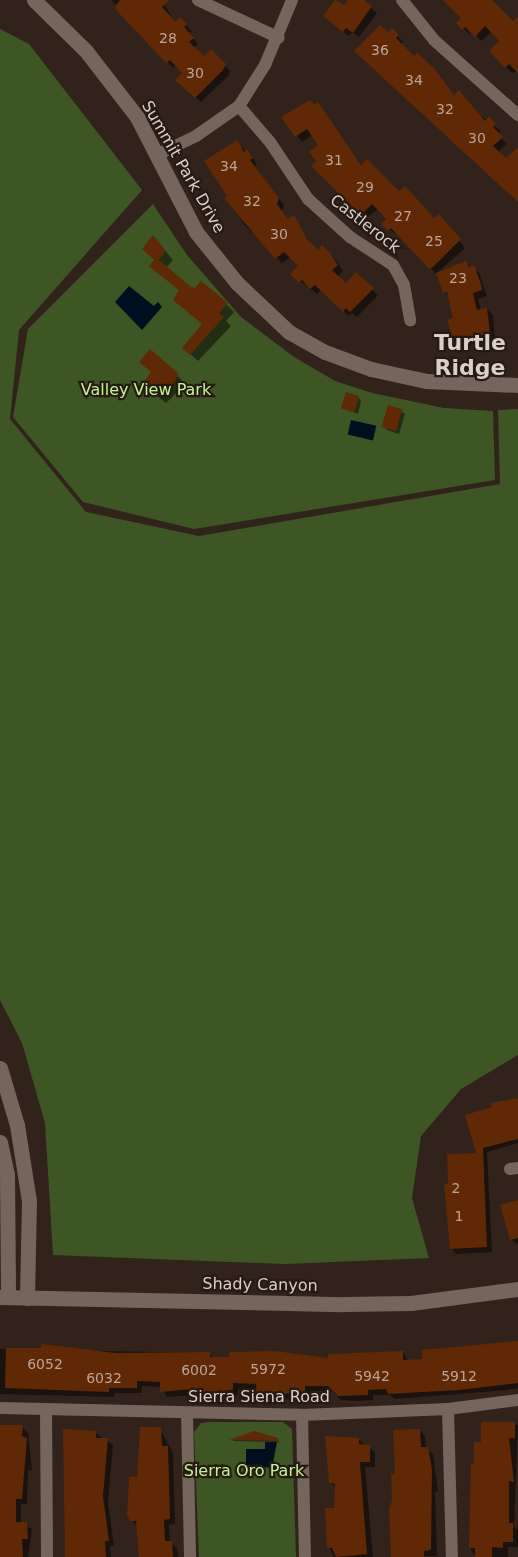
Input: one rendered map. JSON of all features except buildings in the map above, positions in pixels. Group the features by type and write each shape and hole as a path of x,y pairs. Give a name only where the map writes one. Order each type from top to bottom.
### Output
{"street":[{"name":"Summit Park Drive","path":"34,0 86,51 137,117 196,232 237,283 289,332 325,352 371,369 426,381 518,385"},
{"path":"198,0 279,38"},
{"path":"158,155 196,136 239,106 279,38 292,0"},
{"path":"402,0 434,40 518,115"},
{"name":"Castlerock","path":"239,106 270,142 308,199 350,237 393,266 404,285 410,320"},
{"name":"Summit Park Drive","path":"482,384 518,376"},
{"path":"0,1068 17,1125 29,1201 27,1298"},
{"path":"0,1142 7,1174 4,1297"},
{"name":"Shady Canyon","path":"4,1297 366,1304 411,1303 518,1289"},
{"name":"Sierra Siena Road","path":"0,1408 302,1415 448,1409 518,1400"},
{"path":"448,1409 452,1557"},
{"path":"46,1410 46,1557"},
{"path":"187,1413 190,1557"},
{"path":"302,1415 305,1557"}],"green space":[{"path":"0,29 29,44 142,190 19,330 10,419 86,512 199,536 500,484 498,410 518,409 518,1055 461,1089 421,1136 412,1198 429,1258 285,1264 53,1255 45,1123 22,1043 0,1000"},
{"name":"Valley View Park","path":"153,204 187,255 241,317 294,357 335,381 372,393 444,408 493,411 495,480 194,529 83,502 13,417 28,329"},
{"name":"Sierra Oro Park","path":"283,1422 292,1429 296,1557 199,1557 194,1432 201,1423"}],"water":[{"path":"129,286 154,306 158,302 162,307 142,330 115,302"},
{"path":"351,420 376,426 373,440 348,435"},
{"path":"265,1442 277,1442 272,1468 246,1465 246,1449 265,1449"}],"district":[{"name":"Turtle Ridge","path":"470,354"}]}
